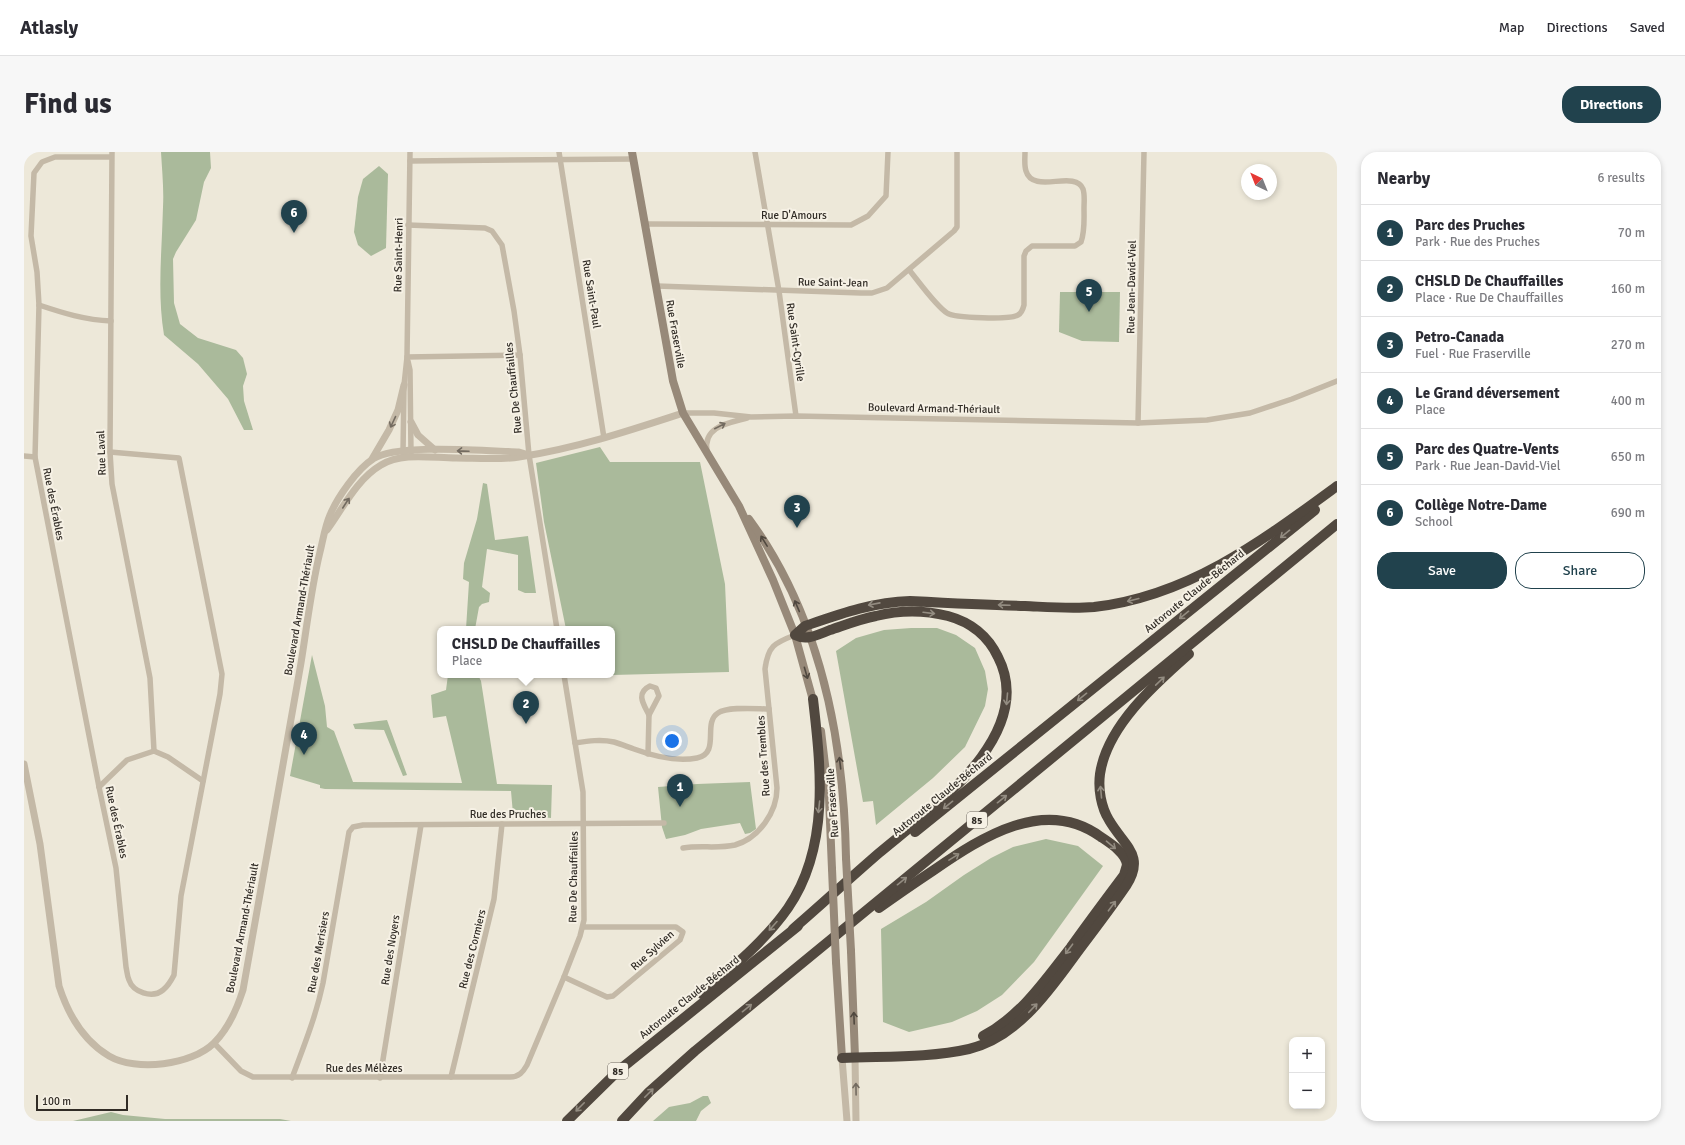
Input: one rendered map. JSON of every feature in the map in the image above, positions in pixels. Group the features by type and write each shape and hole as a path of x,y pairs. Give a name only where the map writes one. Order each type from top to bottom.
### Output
{"highway":[{"path":"795,636 805,626 860,608 888,602 910,601 1080,608 1140,599 1183,584 1223,564 1337,486"},
{"name":"Autoroute Claude-Béchard","path":"566,1121 595,1092 672,1026 1337,492"},
{"path":"842,1058 918,1055 969,1049 985,1043 1008,1030 1025,1016 1058,978 1132,878 1135,867 1134,856 1130,848 1109,820 1100,794 1100,774 1104,759 1122,724 1140,702 1170,671 1335,526"},
{"name":"85","path":"622,1121 670,1072 1335,526"},
{"path":"793,929 964,778 980,759 998,729 1004,713 1007,692 1002,663 992,645 973,627 950,617 923,612 888,614 852,623 810,638 795,636"},
{"path":"595,1092 639,1048 707,990 751,949 780,919 794,897 811,860 819,806 819,759 813,699"},
{"path":"786,977 897,895 971,846 994,834 1014,826 1044,819 1070,822 1080,825 1097,834 1126,860 1127,867 1124,875 1042,984 1024,1005 996,1029 950,1051"}],"main road":[{"name":"Rue Fraserville","path":"633,156 673,381 683,414 739,506 773,580 795,636 813,699 828,776 836,962 842,1058"},
{"name":"Rue Fraserville","path":"739,506 768,548 786,583 810,638 827,693 838,749 845,809 856,1057"}],"street":[{"name":"Rue Saint-Henri","path":"407,454 404,385 407,357 410,152"},
{"name":"Rue Saint-Paul","path":"559,152 604,438"},
{"name":"Rue Saint-Cyrille","path":"755,152 779,291 796,416"},
{"name":"Rue D'Amours","path":"646,224 851,225 859,222 873,211 886,196 888,152"},
{"name":"Rue Saint-Jean","path":"657,286 872,293 888,288 950,236 957,226 957,152"},
{"path":"910,271 942,308 950,314 966,317 1008,318 1019,315 1023,311 1024,256 1026,251 1032,246 1075,246 1081,242 1084,230 1083,188 1074,181 1034,181 1029,177 1026,171 1025,152"},
{"name":"Rue Jean-David-Viel","path":"1138,423 1144,152"},
{"name":"Rue des Érables","path":"110,452 179,458 222,674 220,694 181,896 174,975 162,992 149,995 136,990 129,981 126,967 116,868 35,457 39,305 37,272 31,236 34,173 42,162 55,157 112,154"},
{"name":"Rue Laval","path":"112,154 110,452 112,484 150,678 154,751"},
{"path":"410,161 560,160 633,156"},
{"name":"Rue De Chauffailles","path":"408,225 485,228 492,231 502,245 520,355 530,455 557,626"},
{"path":"39,305 69,315 91,320 111,321"},
{"path":"407,357 520,355"},
{"name":"Rue Saint-Henri","path":"407,357 410,370 410,422 407,454"},
{"name":"Boulevard Armand-Thériault","path":"24,764 40,844 59,986 66,1007 77,1027 97,1048 110,1057 130,1064 150,1065 175,1062 197,1054 214,1044 228,1026 237,1009 243,990 303,648 314,576 329,515 336,503 358,474 372,460 380,455 407,454 519,458 554,452 683,414 714,413 751,417 796,416 1138,423 1207,420 1250,413 1299,397 1337,381"},
{"path":"372,460 389,430 398,410 404,385"},
{"path":"707,453 706,444 708,437 713,430 724,424 751,417"},
{"path":"410,422 418,435 435,450"},
{"name":"Boulevard Armand-Thériault","path":"324,535 351,495 372,471 390,460 407,454 435,450 519,452 530,455"},
{"path":"24,456 35,457"},
{"name":"Rue des Trembles","path":"683,848 692,846 736,844 745,840 760,829 772,813 777,797 777,788 766,670 768,653 774,645 795,636"},
{"name":"Rue De Chauffailles","path":"524,1070 564,977 582,926 583,792 564,678"},
{"path":"648,754 649,716 659,696 656,688 650,686 643,691 641,697 642,704 649,716"},
{"path":"575,743 603,740 614,742 648,754 679,759 698,758 704,756 709,750 712,738 711,723 718,713 728,710 770,709"},
{"path":"99,787 128,760 154,751 168,757 203,781"},
{"name":"Rue des Pruches","path":"353,827 363,825 664,823"},
{"name":"Rue des Cormiers","path":"451,1077 494,899 502,824"},
{"name":"Rue des Noyers","path":"380,1078 421,825"},
{"name":"Rue des Merisiers","path":"292,1078 318,1007 349,832 353,827"},
{"name":"Rue Sylvien","path":"564,977 607,997 613,996 680,940 683,932 676,927 582,926"},
{"name":"Rue des Mélèzes","path":"214,1044 247,1075 253,1077 516,1077 524,1070"},
{"name":"Rue Fraserville","path":"856,1057 856,1121"},
{"name":"Rue Fraserville","path":"842,1058 847,1121"}],"green space":[{"path":"161,152 210,152 211,168 204,182 196,220 173,259 174,303 180,324 198,338 236,350 243,358 247,374 243,386 244,401 253,430 244,430 228,399 198,364 164,335 160,287 163,200"},
{"path":"379,166 388,174 386,248 371,256 358,245 354,232 358,197 363,179"},
{"path":"1060,292 1120,292 1119,342 1082,341 1059,332"},
{"path":"600,447 610,462 700,462 725,584 729,672 615,675 615,626 565,626 544,522 536,463"},
{"path":"483,483 487,484 495,540 528,536 536,593 525,593 518,590 518,555 487,549 482,587 490,593 489,602 482,604 479,607 476,626 466,626 469,582 463,579 464,563 477,519"},
{"path":"937,628 956,635 975,648 985,671 988,689 985,706 965,747 933,778 876,825 873,801 863,802 836,651 856,638 884,630"},
{"path":"312,655 325,706 327,727 334,731 353,782 462,783 446,716 433,718 431,695 446,690 448,678 480,678 497,784 552,785 551,818 513,814 511,791 325,789 320,788 320,785 290,776"},
{"path":"387,720 407,775 403,776 384,730 355,729 353,724"},
{"path":"750,782 756,829 745,834 740,823 701,829 685,835 666,839 662,827 658,787"},
{"path":"1046,839 1078,846 1103,866 1034,962 1002,995 977,1011 952,1022 909,1032 883,1022 881,929 926,902 991,858 1013,847"},
{"path":"703,1096 708,1096 711,1103 701,1111 696,1121 653,1121 669,1107 690,1103"},
{"path":"111,1112 123,1115 165,1119 280,1119 291,1121 73,1121"}],"place":[{"name":"Collège Notre-Dame","path":"294,233"},
{"name":"Parc des Quatre-Vents","path":"1089,312"},
{"name":"Petro-Canada","path":"797,528"},
{"name":"CHSLD De Chauffailles","path":"526,724"},
{"name":"Le Grand déversement","path":"304,755"},
{"name":"Parc des Pruches","path":"680,807"}]}
